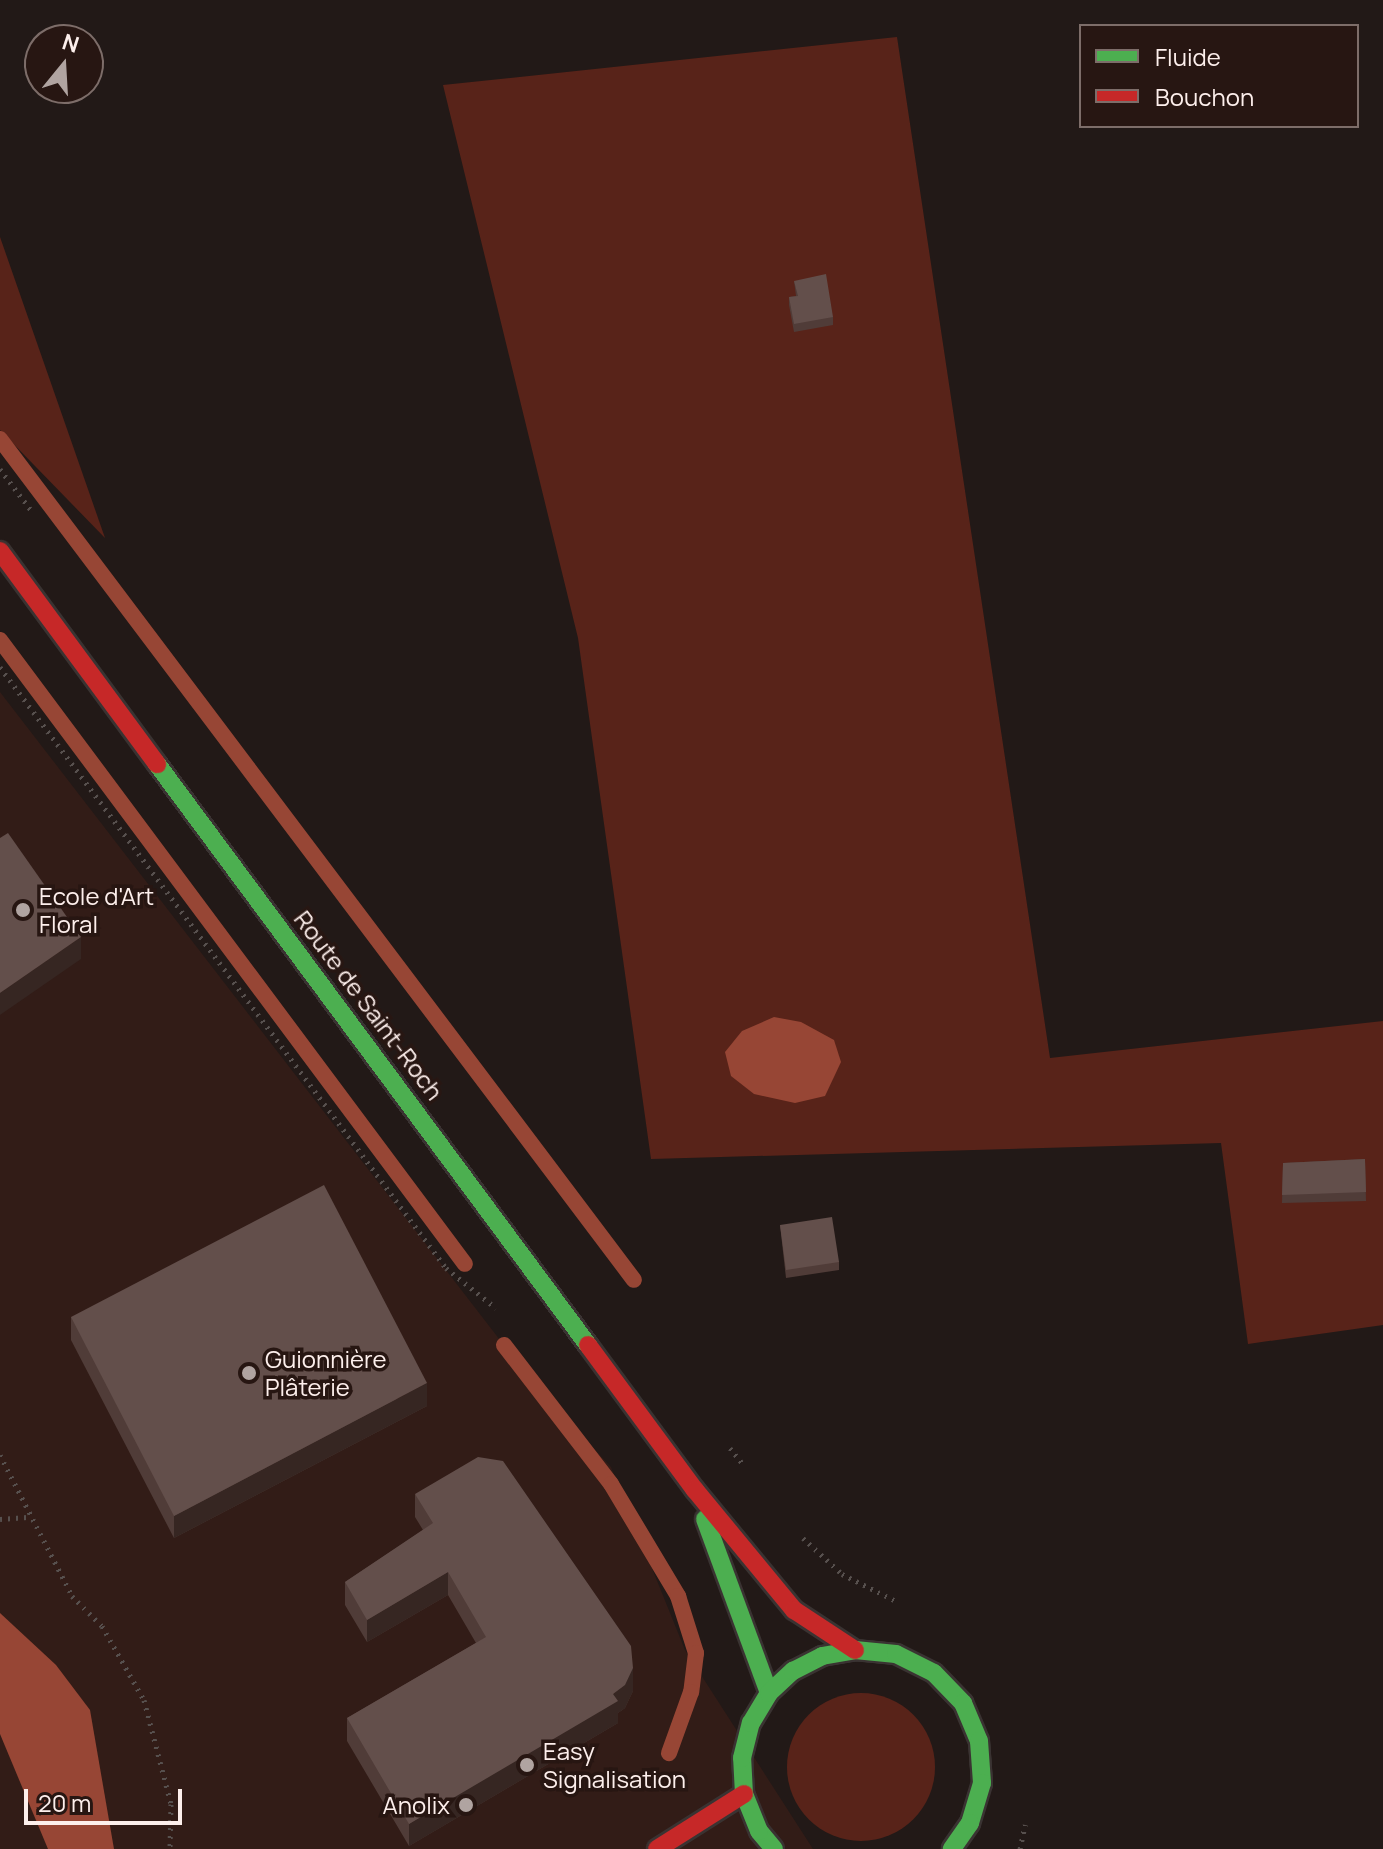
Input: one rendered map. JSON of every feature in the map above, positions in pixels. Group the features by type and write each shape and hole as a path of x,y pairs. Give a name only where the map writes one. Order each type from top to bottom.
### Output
{"street":[{"name":"Route de Saint-Roch","path":"0,551 695,1490 794,1610 855,1650"},
{"name":"Route de Saint-Roch","path":"695,1490 769,1693"},
{"path":"774,1849 759,1831 744,1794 742,1758 751,1723 769,1693 813,1661 855,1650 909,1660 934,1673 963,1703 979,1741 982,1783 970,1823 952,1849"},
{"path":"657,1849 744,1794"},
{"path":"970,1823 972,1849"}],"path":[{"path":"0,667 446,1268 505,1315"},
{"path":"0,1455 72,1596 114,1644 144,1700 165,1768 170,1849"},
{"path":"0,1519 31,1517"}],"shaded area":[{"path":"897,37 1050,1058 1383,1021 1383,1325 1248,1344 1221,1143 651,1159 578,638 443,85"},
{"path":"0,237 105,538 0,430"},
{"path":"0,692 530,1379 611,1467 685,1650 813,1849 0,1849"},
{"path":"774,1017 801,1022 834,1040 841,1062 825,1096 795,1103 754,1094 731,1076 725,1052 742,1031"},
{"path":"0,1613 56,1665 90,1710 114,1849 48,1849 0,1734"},
{"path":"861,1693 889,1699 913,1715 929,1739 935,1767 929,1795 913,1819 889,1835 861,1841 833,1835 809,1819 793,1795 787,1767 793,1739 809,1715 833,1699"}],"building":[{"path":"826,274 833,317 794,324 789,297 798,296 794,281"},
{"name":"Ecole d'Art Floral","path":"8,833 81,937 0,993 0,838"},
{"path":"1365,1159 1366,1192 1282,1195 1283,1163"},
{"name":"Guionnière Plâterie","path":"324,1185 427,1383 174,1516 71,1317"},
{"path":"832,1217 839,1262 786,1270 780,1225"},
{"path":"478,1457 503,1461 631,1646 633,1668 625,1685 613,1694 618,1701 409,1824 347,1718 486,1637 448,1572 367,1620 345,1582 433,1523 415,1494"}],"waterway":[{"path":"0,439 634,1280"},
{"path":"0,640 465,1264"},
{"path":"504,1345 611,1484 678,1596 696,1653 691,1692 669,1753"}],"traffic: fast":[{"path":"157,764 588,1345"},
{"path":"705,1519 769,1693"},
{"path":"774,1849 759,1831 744,1794 742,1758 751,1723 769,1693 793,1671 822,1656 855,1650 896,1654 934,1673 963,1703 979,1741 982,1783 970,1823 952,1849"}],"traffic: jam":[{"path":"0,551 157,764"},
{"path":"588,1345 695,1490 794,1610 855,1650"},
{"path":"657,1849 744,1794"}],"place":[{"name":"Ecole d'Art Floral","path":"23,910"},
{"name":"Guionnière Plâterie","path":"249,1373"},
{"name":"Easy Signalisation","path":"527,1765"},
{"name":"Anolix","path":"466,1805"}]}
